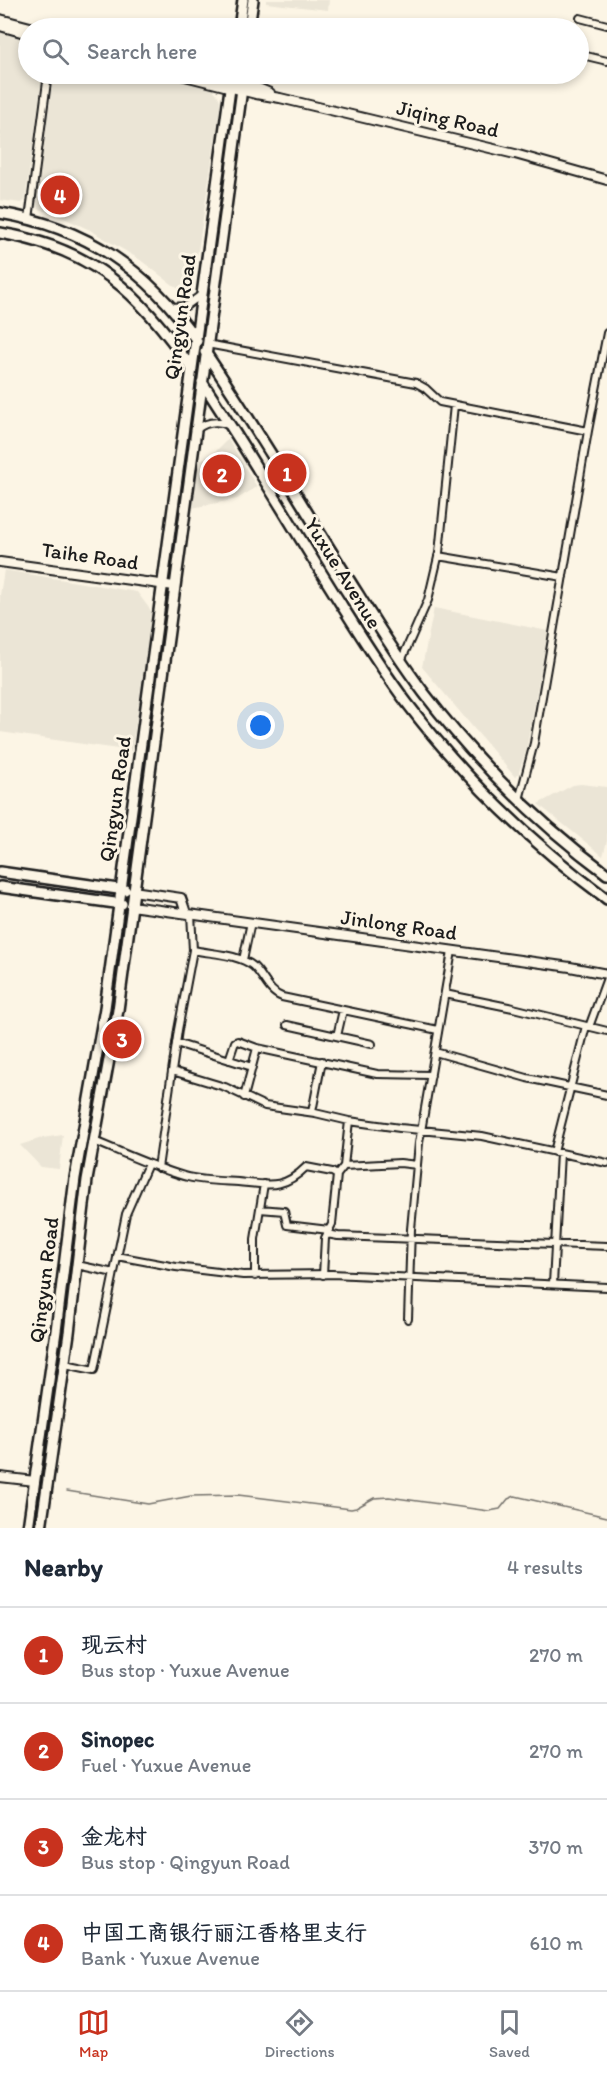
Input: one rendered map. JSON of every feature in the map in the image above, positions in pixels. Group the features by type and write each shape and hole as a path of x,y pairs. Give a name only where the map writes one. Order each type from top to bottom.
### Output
{"main road":[{"path":"240,18 243,0"},
{"path":"250,18 253,0"},
{"name":"Qingyun Road","path":"28,1528 57,1331 70,1212 105,1008 231,84"},
{"name":"Qingyun Road","path":"41,1528 94,1141 118,1010 243,84"},
{"name":"Yuxue Avenue","path":"0,213 29,219 72,233 115,256 148,282 172,307 195,339 207,349 239,404 401,661 451,726 519,800 561,838 607,874"},
{"name":"Yuxue Avenue","path":"0,233 34,240 92,265 116,281 159,322 192,367 374,655 424,725 477,785 512,820 568,869 607,899"},
{"path":"0,872 133,891"},
{"name":"Jinlong Road","path":"0,887 131,906"}],"street":[{"path":"0,19 18,24"},
{"path":"589,20 607,25"},
{"path":"0,26 18,31"},
{"path":"589,56 607,61"},
{"path":"29,219 47,84"},
{"name":"Jiqing Road","path":"248,84 280,98 515,154 607,180"},
{"path":"172,307 186,306 201,295"},
{"path":"519,800 534,743 607,333"},
{"path":"207,349 416,383 440,402 588,431"},
{"path":"401,661 425,606 438,556 454,405"},
{"path":"196,430 206,423 214,422 230,426"},
{"path":"438,556 563,577"},
{"name":"Taihe Road","path":"0,562 174,586"},
{"path":"133,891 181,898 188,914 193,950 176,1043 158,1168"},
{"name":"Jinlong Road","path":"131,906 452,951 607,976"},
{"path":"243,960 251,922"},
{"path":"193,950 243,960 256,969 272,992 278,996 438,1030"},
{"path":"408,1319 411,1239 421,1130 452,951"},
{"path":"553,1284 556,1152 570,1087 588,1027 607,976"},
{"path":"445,994 607,1031"},
{"path":"337,1036 343,1010"},
{"path":"287,1025 372,1044"},
{"path":"229,1060 235,1042 238,1041 257,1048 378,1074 431,1076"},
{"path":"176,1043 252,1067"},
{"path":"244,1097 257,1048"},
{"path":"435,1052 527,1078 607,1095"},
{"path":"312,1112 322,1061"},
{"path":"172,1071 218,1084 266,1106 312,1112 349,1121 482,1136 607,1163"},
{"path":"323,1275 325,1238 332,1224 337,1175 344,1166 349,1121"},
{"path":"94,1141 158,1168 196,1179 264,1184 288,1182 306,1167 337,1175"},
{"path":"344,1166 400,1163 417,1165"},
{"path":"65,1364 94,1370 126,1214 148,1164"},
{"path":"255,1276 255,1239 264,1184"},
{"path":"260,1209 284,1211 287,1225 328,1232 338,1236 607,1246"},
{"path":"117,1256 200,1271 255,1276 323,1275 607,1287"},
{"path":"77,1265 114,1273"},
{"path":"0,1477 35,1481"}],"shaded area":[{"path":"266,0 329,0 328,10 266,3"},
{"path":"0,29 18,34 18,84 42,84 25,201 21,203 0,200"},
{"path":"52,84 199,84 211,87 217,94 221,102 192,289 185,294 139,259 90,230 39,209 35,205"},
{"path":"228,439 257,487 237,499 192,508 197,461 212,455"},
{"path":"4,570 137,592 152,612 132,751 0,732 0,595"},
{"path":"434,608 548,631 526,751 518,775 515,777 422,667"},
{"path":"573,785 607,787 607,841 603,856 538,804"},
{"path":"63,1135 59,1169 41,1167 20,1145 42,1138"}],"waterway":[{"path":"67,1491 148,1504 191,1496 238,1495 351,1509 374,1498 389,1497 489,1511 500,1509 508,1499 515,1496 607,1517"}],"place":[{"name":"中国工商银行丽江香格里支行","path":"60,195"},
{"name":"现云村","path":"287,473"},
{"name":"Sinopec","path":"222,474"},
{"name":"金龙村","path":"122,1039"}]}
